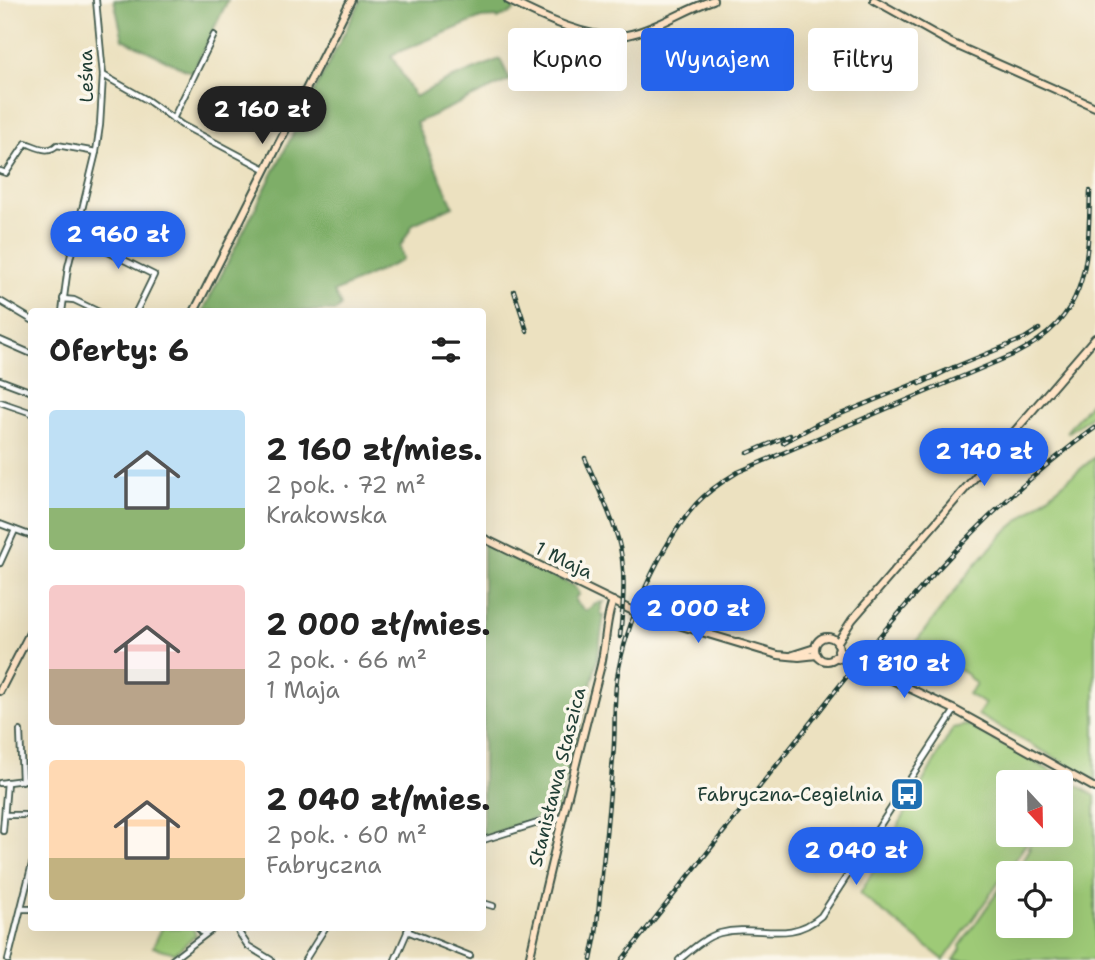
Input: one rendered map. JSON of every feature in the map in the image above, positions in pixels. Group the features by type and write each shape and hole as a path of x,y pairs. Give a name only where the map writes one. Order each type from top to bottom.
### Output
{"street":[{"name":"Leśna","path":"62,308 74,242 96,152 103,75 96,0"},
{"path":"196,308 351,0"},
{"path":"508,0 533,13 607,37 640,31 713,0"},
{"path":"874,0 950,43 1095,107"},
{"path":"881,0 904,16"},
{"path":"173,119 214,35"},
{"path":"103,75 147,100 173,119 265,169"},
{"path":"0,172 6,173 26,144 45,150 57,145 96,152"},
{"path":"74,242 100,248 154,275 138,308"},
{"path":"63,299 74,300 91,308"},
{"path":"0,301 28,318"},
{"path":"834,657 835,644 852,620 1095,338"},
{"path":"0,340 28,352"},
{"path":"0,380 28,390"},
{"path":"0,402 28,411"},
{"path":"0,524 28,535"},
{"path":"0,563 15,530"},
{"name":"1 Maja","path":"486,539 652,617 778,655 792,656 816,651"},
{"name":"Stanisława Staszica","path":"529,960 601,665 613,601"},
{"path":"0,691 28,637"},
{"path":"854,662 835,644 820,639 816,651 824,660 834,657 854,662 955,710 1095,788"},
{"path":"679,960 696,946 720,933 784,933 810,926 821,916 955,710"},
{"path":"20,731 22,781"},
{"path":"0,783 28,780"},
{"path":"3,831 7,782"},
{"path":"5,815 24,815"},
{"path":"486,839 554,818 562,818"},
{"path":"8,960 28,880"},
{"path":"486,904 493,906"},
{"path":"21,909 28,909"},
{"path":"201,931 204,934"},
{"path":"172,960 210,931"},
{"path":"238,931 248,946 271,960"},
{"path":"305,960 323,931"},
{"path":"396,960 407,931"},
{"path":"413,931 470,956"}],"green space":[{"path":"114,0 228,0 192,73 123,39"},
{"path":"361,0 500,0 513,6 514,11 498,19 481,18 391,55 415,97 500,59 508,81 416,123 453,206 413,224 400,247 403,258 401,261 334,292 341,306 205,308"},
{"path":"1095,397 1095,413 1068,433 1067,431"},
{"path":"1095,457 1095,780 978,715 985,704 968,694 976,684 966,674 915,643 975,565 1004,533"},
{"path":"486,543 574,586 579,594 575,598 576,603 586,611 597,603 604,602 601,605 601,614 604,615 597,662 558,810 486,836"},
{"path":"967,725 1049,770 996,770 996,847 1024,847 1014,861 996,861 996,886 944,960 860,894 953,728"},
{"path":"1073,783 1095,796 1095,960 954,960 961,949 960,946 996,894 996,938 1073,938 1073,861 1023,861 1030,849 1028,847 1073,847"},
{"path":"161,931 194,931 196,935 175,953 153,947"}],"railway":[{"path":"591,960 596,934 614,748 615,698 621,656 646,586 669,541 696,504 716,486 738,472 1015,354 1039,339 1058,323 1080,286 1088,242 1090,191"},
{"path":"514,291 527,331"},
{"path":"783,443 819,423 1025,338 1039,329"},
{"path":"920,384 954,367"},
{"path":"622,960 903,608 938,569 1013,495 1095,428"},
{"path":"748,453 790,435"},
{"path":"585,458 611,518 621,551 624,588 620,637"}],"place":[{"name":"Fabryczna-Cegielnia","path":"907,794"}]}
